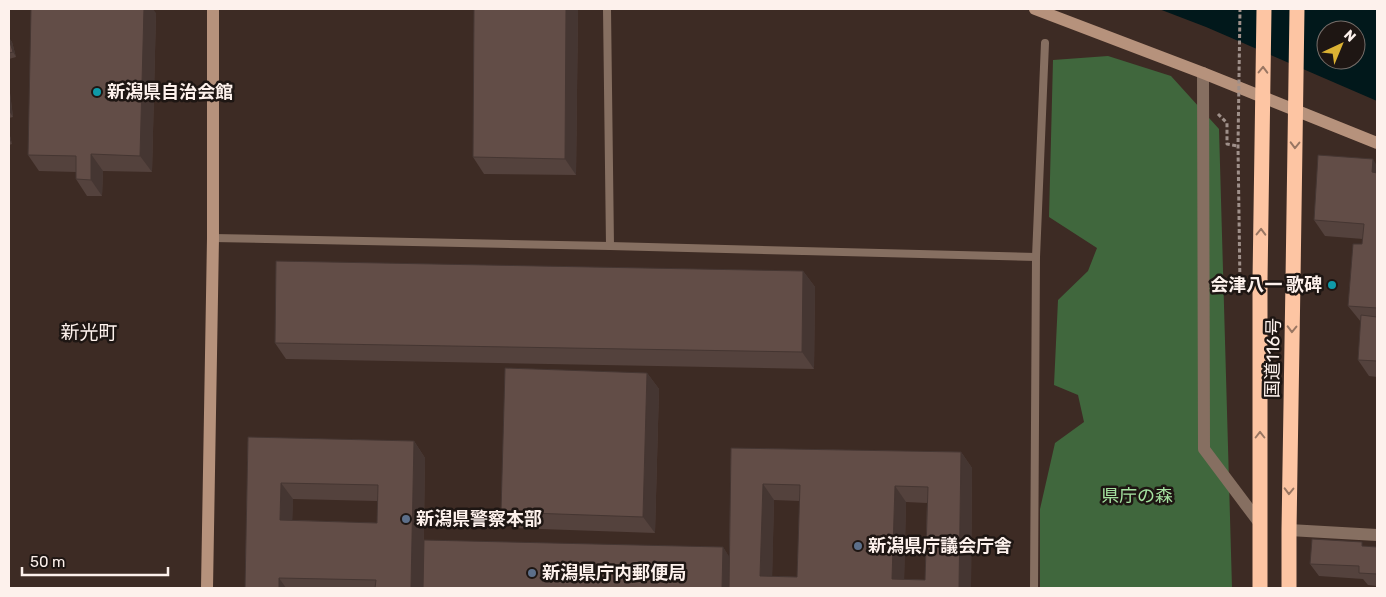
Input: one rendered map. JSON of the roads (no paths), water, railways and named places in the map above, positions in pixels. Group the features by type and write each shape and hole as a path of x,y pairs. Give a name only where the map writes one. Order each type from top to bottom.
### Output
{"highway":[{"name":"国道116号","path":"1260,588 1260,281 1264,9"},
{"name":"国道116号","path":"1289,588 1297,9"}],"street":[{"path":"207,588 213,238 213,9"},
{"path":"1034,9 1377,143"},
{"path":"1203,74 1204,449 1261,525"},
{"path":"1289,530 1377,535"}],"lane":[{"path":"607,9 610,246"},
{"path":"1034,588 1036,257 1045,43"},
{"path":"213,238 1036,257"}],"water":[{"path":"1159,9 1377,9 1377,101 1206,27"}],"place":[{"name":"新潟県自治会館","path":"97,92"},
{"name":"会津八一 歌碑","path":"1332,285"},
{"name":"新潟県警察本部","path":"406,519"},
{"name":"新潟県庁議会庁舎","path":"858,546"},
{"name":"新潟県庁内郵便局","path":"532,573"}],"district":[{"name":"新光町","path":"89,332"}],"park label":[{"name":"県庁の森","path":"1137,496"}]}
